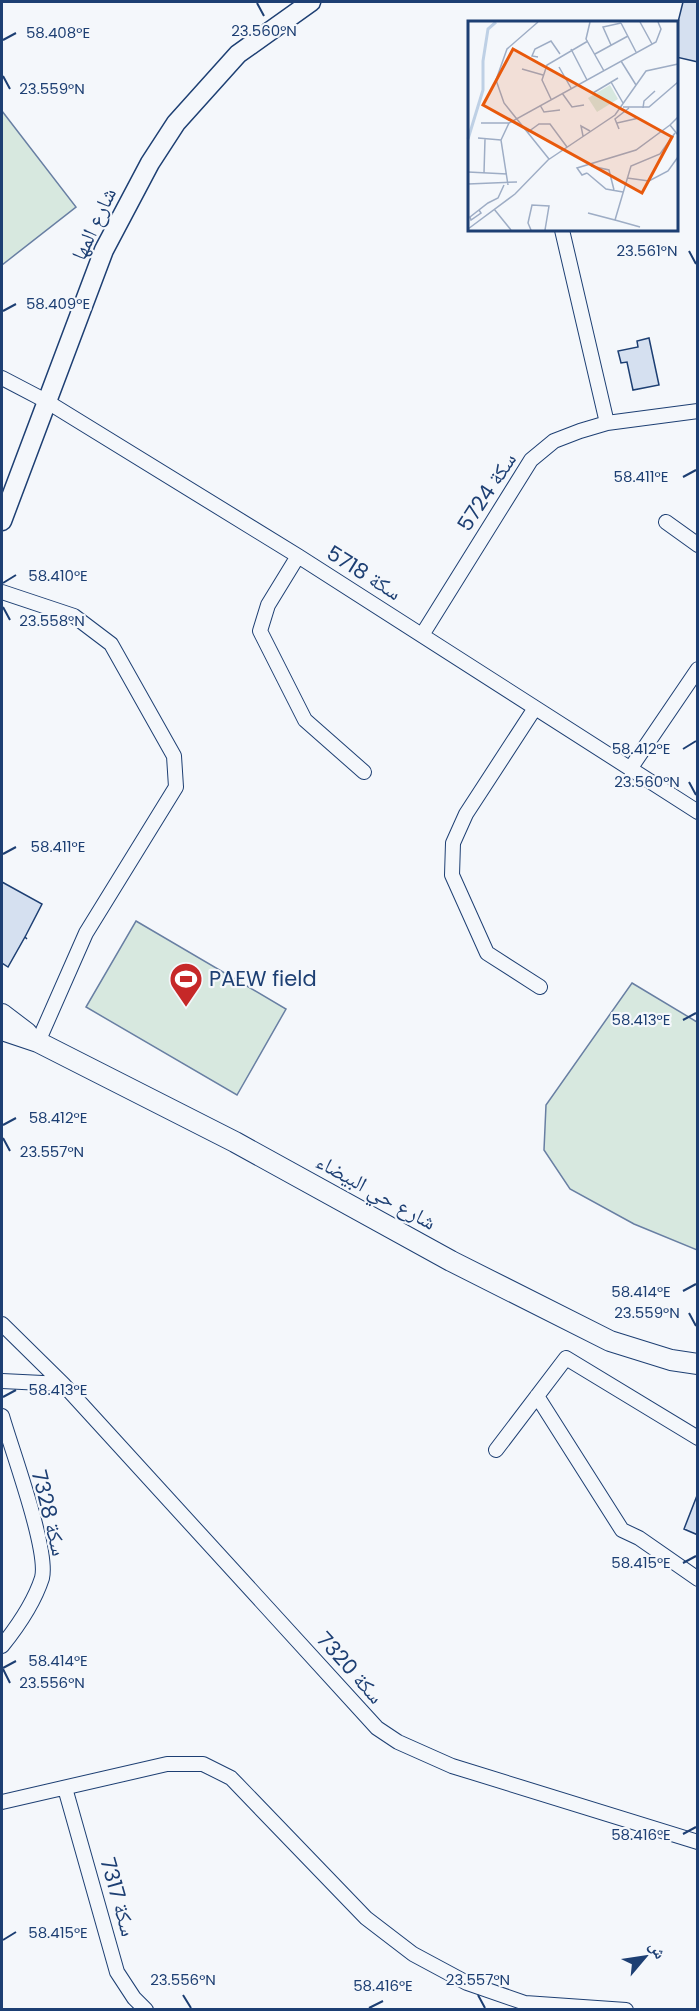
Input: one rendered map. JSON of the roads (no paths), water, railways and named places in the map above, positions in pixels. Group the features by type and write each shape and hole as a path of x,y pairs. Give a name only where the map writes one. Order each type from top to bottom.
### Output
{"main road":[{"path":"2,1014 38,1042"},
{"path":"2,1030 38,1042"},
{"name":"شارع حي البيضاء","path":"38,1042 235,1142 451,1261 610,1341 671,1360 698,1364"}],"street":[{"name":"شارع المها","path":"2,521 104,250 150,163 176,123 238,54 311,2"},
{"path":"562,231 607,423"},
{"name":"سكة 5718","path":"2,378 46,402 298,556 698,812"},
{"name":"سكة 5724","path":"422,635 531,460 554,441 607,423 698,411"},
{"path":"666,522 698,545"},
{"path":"298,556 268,605 260,631 305,720 364,772"},
{"path":"2,592 74,616 111,644 174,756 176,787 86,933 38,1042"},
{"path":"630,769 698,669"},
{"path":"535,708 466,814 453,843 452,875 487,953 540,987"},
{"name":"سكة 7320","path":"2,1324 63,1384 377,1728 398,1742 452,1766 698,1842"},
{"path":"496,1450 566,1358 698,1438"},
{"path":"2,1381 63,1384"},
{"path":"537,1396 622,1530 639,1538 698,1579"},
{"name":"سكة 7328","path":"2,1416 37,1537 42,1568 42,1577 19,1625 2,1646"},
{"path":"2,1802 168,1764 203,1764 231,1778 366,1918 414,1954 467,1983 525,2003 626,2010"},
{"name":"سكة 7317","path":"65,1788 117,1972 134,1998 146,2010"}],"place":[{"name":"PAEW field","path":"186,1008"}]}
